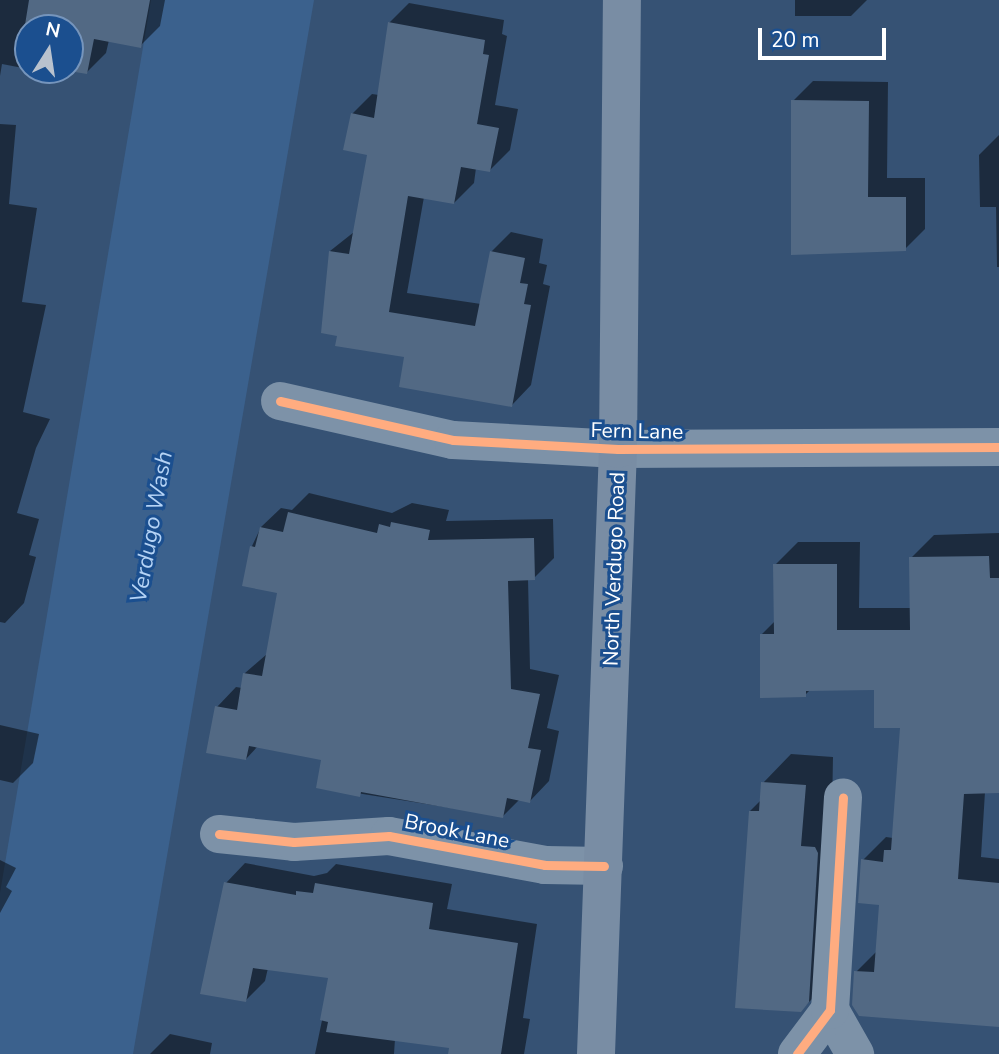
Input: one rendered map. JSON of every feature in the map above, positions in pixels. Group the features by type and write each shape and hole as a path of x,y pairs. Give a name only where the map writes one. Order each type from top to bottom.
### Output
{"main road":[{"name":"North Verdugo Road","path":"596,1054 618,449 622,0"}],"street":[{"name":"Fern Lane","path":"280,401 453,440 618,449 999,447"},
{"path":"843,797 830,1010 855,1054"},
{"name":"Brook Lane","path":"219,834 294,842 389,836 545,864 604,866"},
{"path":"797,1054 830,1010"}],"water":[{"name":"Verdugo Wash","path":"151,0 314,0 133,1054 0,1054 0,893"}],"building":[{"path":"29,0 150,0 141,48 94,39 87,74 84,74 84,14 27,14"},
{"path":"388,22 485,40 483,54 489,55 477,124 499,128 490,172 461,167 454,204 408,196 389,312 475,326 490,251 525,258 520,283 528,284 524,304 531,305 512,407 399,387 404,357 335,346 337,336 321,333 329,251 349,254 367,155 343,150 351,113 374,118"},
{"path":"791,100 869,101 868,197 906,197 906,251 791,255"},
{"path":"288,512 377,533 379,524 390,527 391,522 430,530 428,540 534,538 535,580 508,581 511,689 540,694 528,748 541,750 530,803 507,798 503,818 361,792 360,797 316,788 321,760 249,746 246,760 206,753 215,706 237,710 243,673 262,676 277,593 242,586 250,546 255,547 260,527 283,532"},
{"path":"989,556 990,578 999,578 999,793 964,794 958,879 999,883 999,1027 859,1016 852,1005 854,971 874,972 879,905 858,903 861,859 883,862 884,850 891,850 900,728 874,728 874,690 806,691 806,697 760,698 760,634 774,634 773,564 837,564 837,630 910,630 909,557"},
{"path":"761,782 806,785 801,846 815,847 818,853 809,1002 801,1012 735,1008 749,811 759,811"},
{"path":"224,882 296,895 296,891 313,893 315,883 433,903 429,929 518,943 501,1054 448,1054 449,1048 326,1032 328,1022 320,1020 328,978 253,968 246,1002 200,994"}],"cycle path":[{"path":"280,401 453,440 618,449 999,447"},
{"path":"797,1054 830,1010 843,797"},
{"path":"219,834 294,842 389,836 545,865 604,866"}]}
